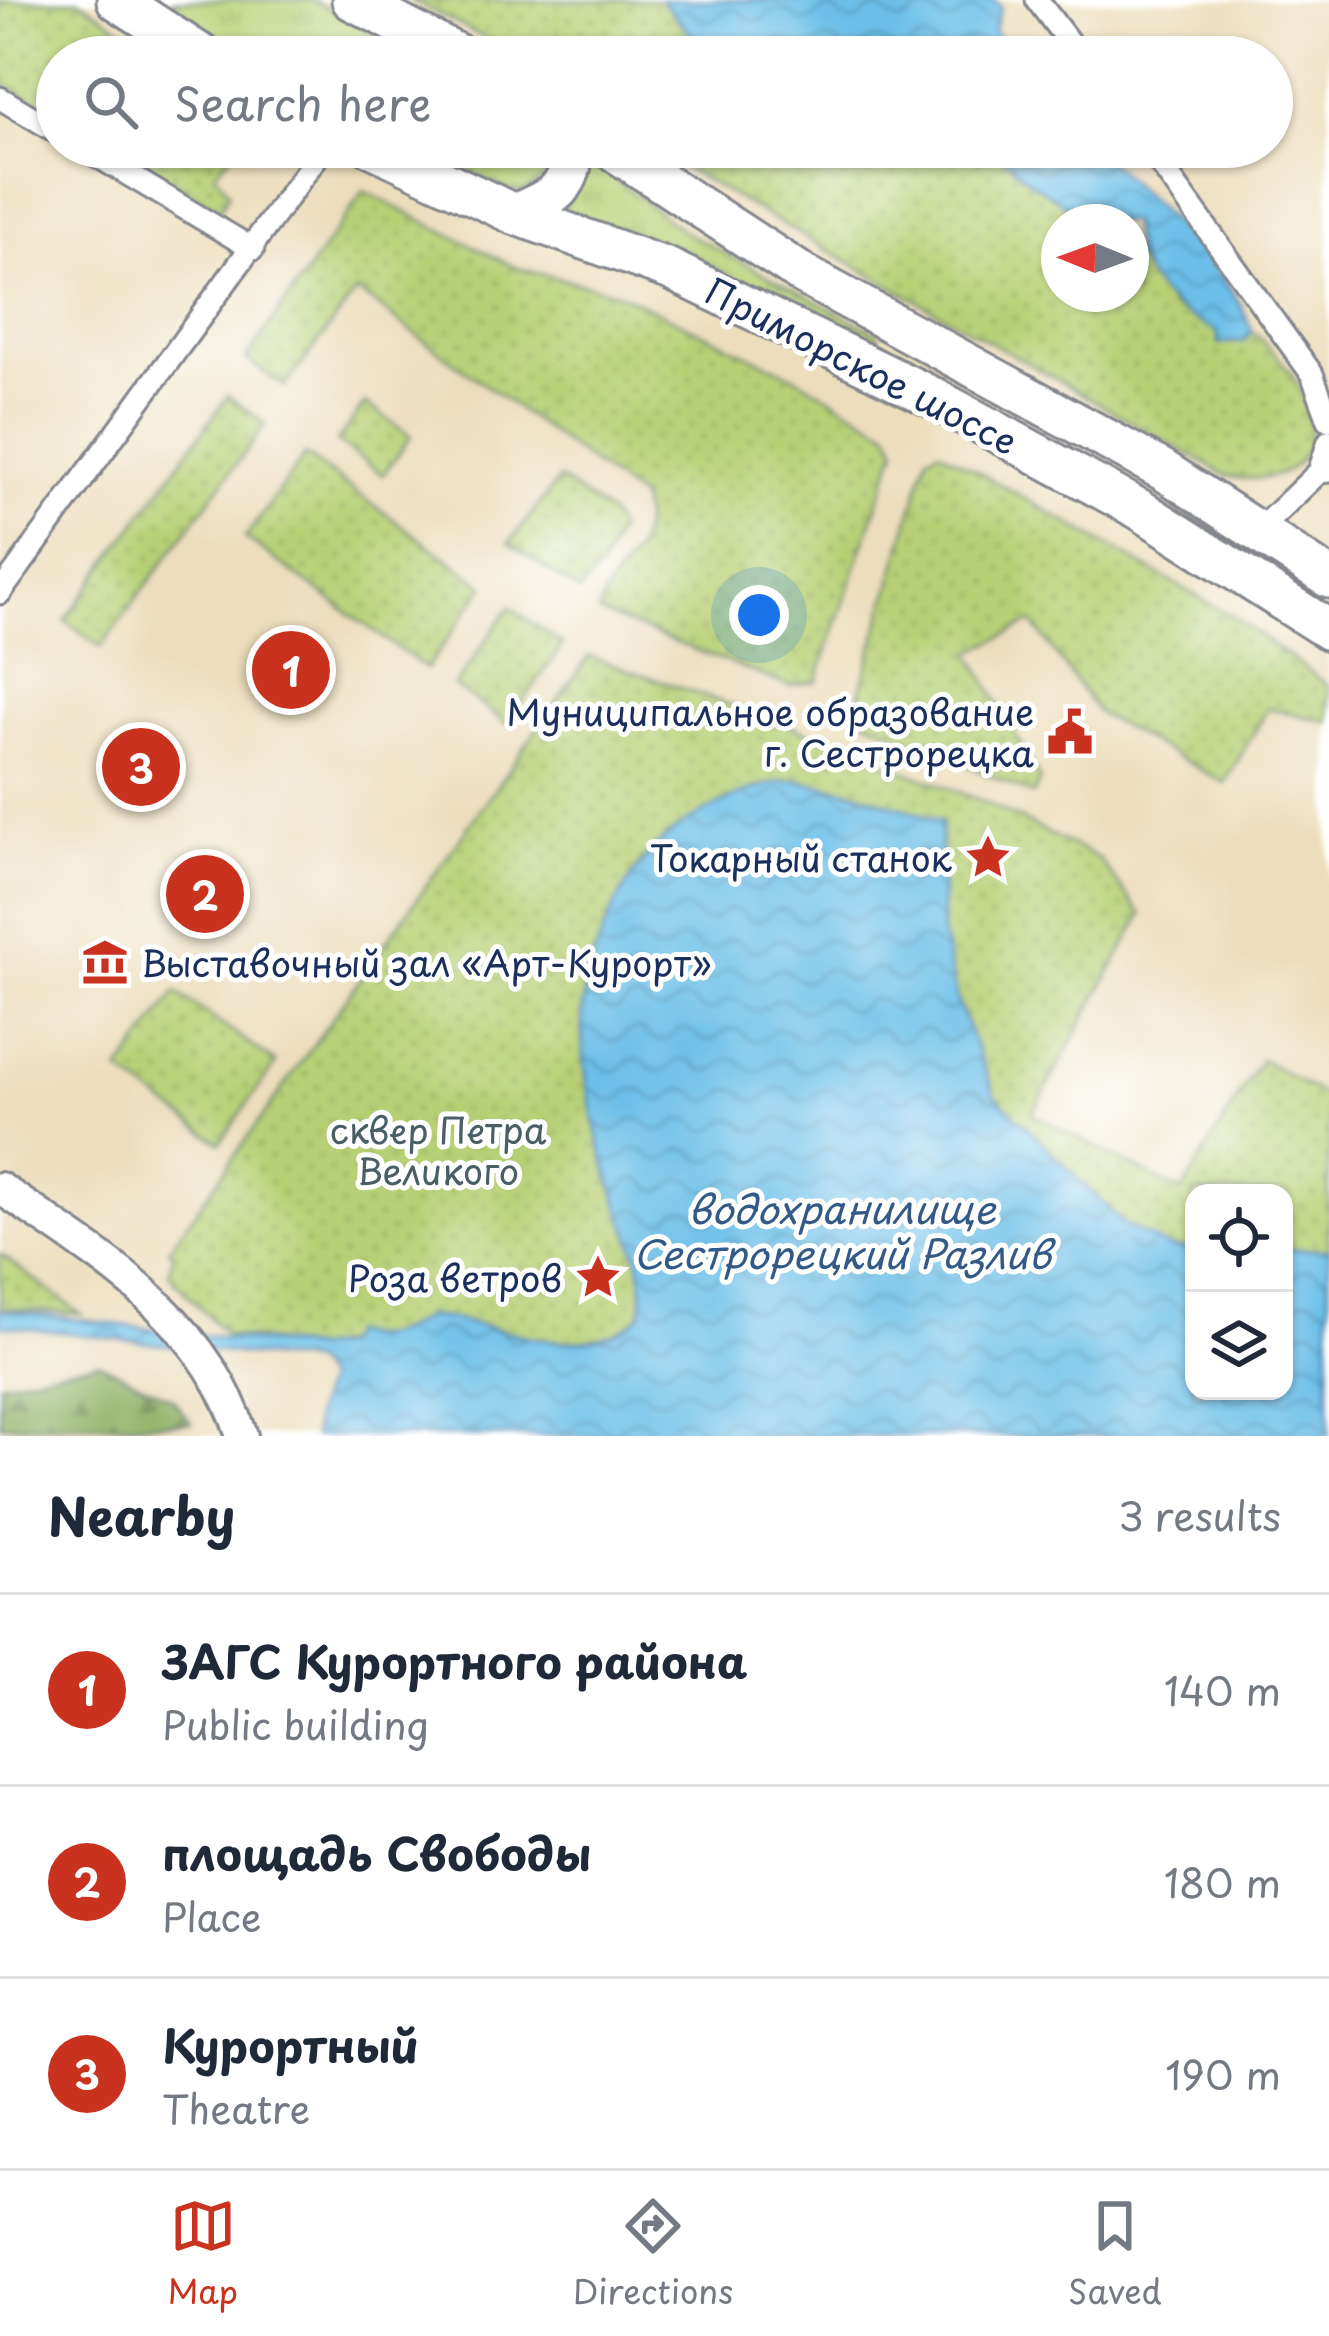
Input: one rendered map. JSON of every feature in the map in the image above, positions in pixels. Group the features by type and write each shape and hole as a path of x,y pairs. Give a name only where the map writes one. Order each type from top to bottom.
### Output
{"highway":[{"path":"117,0 152,11 181,36"},
{"path":"352,0 422,36"},
{"name":"Приморское шоссе","path":"417,168 514,214 669,269 934,398 1139,509 1329,630"},
{"path":"514,214 552,200 567,180 568,168"},
{"name":"Приморское шоссе","path":"640,168 804,275 1052,407 1260,529 1329,578"}],"main road":[{"path":"0,1188 152,1295 206,1360 242,1436"}],"street":[{"path":"1036,0 1064,36"},
{"path":"0,98 36,119"},
{"path":"117,168 253,249"},
{"path":"0,593 309,168"},
{"path":"1163,168 1312,374 1329,420"},
{"path":"1260,529 1324,472 1329,441"}],"green space":[{"path":"0,0 80,0 133,36 36,36 36,102 0,81"},
{"path":"172,0 312,0 381,36 209,36 183,20"},
{"path":"410,0 660,0 692,36 481,36"},
{"path":"149,168 219,168 215,172 229,193 220,210"},
{"path":"462,168 554,168 524,192 504,189"},
{"path":"584,168 601,168 683,231 879,334 873,346 674,248 563,211"},
{"path":"685,168 1015,168 1064,204 1041,204 1041,312 1149,312 1149,275 1173,308 1244,341 1252,331 1296,381 1310,432 1298,462 1269,477 1227,476"},
{"path":"364,191 517,268 616,292 796,377 890,432 897,448 817,681 789,686 599,613 604,596 642,534 639,498 357,291 285,387 246,359"},
{"path":"228,396 266,424 101,647 65,621"},
{"path":"365,403 411,436 383,475 337,442"},
{"path":"940,450 1235,618 1329,686 1329,722 1268,708 1225,783 1099,714 1032,622 971,653 1040,780 1033,795 854,714 928,454"},
{"path":"305,455 485,586 426,669 245,538"},
{"path":"559,479 609,514 618,530 600,568 579,592 509,543"},
{"path":"510,607 563,645 507,724 454,686"},
{"name":"сквер Петра Великого","path":"589,656 797,728 985,802 1098,858 1142,915 1032,1114 1182,1192 1185,1187 1185,1248 1171,1248 1125,1226 995,1096 958,1003 942,933 941,821 857,792 797,780 751,790 666,837 640,863 602,943 584,1055 611,1182 643,1270 641,1314 618,1331 566,1341 427,1316 400,1334 315,1349 226,1335 174,1280 169,1272 174,1254 168,1250"},
{"name":"сквер Петра Великого","path":"176,992 276,1063 220,1143 120,1072"},
{"name":"сквер Петра Великого","path":"1261,1059 1329,1099 1329,1250 1293,1249 1293,1184 1187,1184"},
{"path":"0,1254 81,1314 0,1308"},
{"path":"98,1362 173,1399 191,1423 0,1425 0,1382"}],"water":[{"path":"661,0 995,0 1001,7 994,29 998,36 693,36"},
{"path":"1015,168 1116,168 1205,256 1240,305 1252,331 1244,341 1219,344 1217,331 1184,313 1156,289 1149,279 1149,204 1064,204"},
{"name":"водохранилище Сестрорецкий Разлив","path":"797,780 857,792 941,821 942,933 958,1003 995,1095 1125,1226 1171,1248 1185,1248 1185,1400 1293,1400 1293,1249 1329,1250 1329,1436 313,1436 314,1414 325,1380 312,1363 0,1325 0,1310 315,1349 341,1346 349,1332 389,1335 427,1316 566,1341 618,1331 641,1314 643,1297 636,1251 602,1152 585,1069 583,1005 595,955 615,905 658,845 704,812"}],"place":[{"name":"ЗАГС Курортного района","path":"291,670"},
{"name":"Муниципальное образование г. Сестрорецка","path":"1070,732"},
{"name":"Курортный","path":"141,767"},
{"name":"Токарный станок","path":"988,857"},
{"name":"площадь Свободы","path":"205,894"},
{"name":"Выставочный зал «Арт-Курорт»","path":"105,962"},
{"name":"Роза ветров","path":"598,1277"}]}
